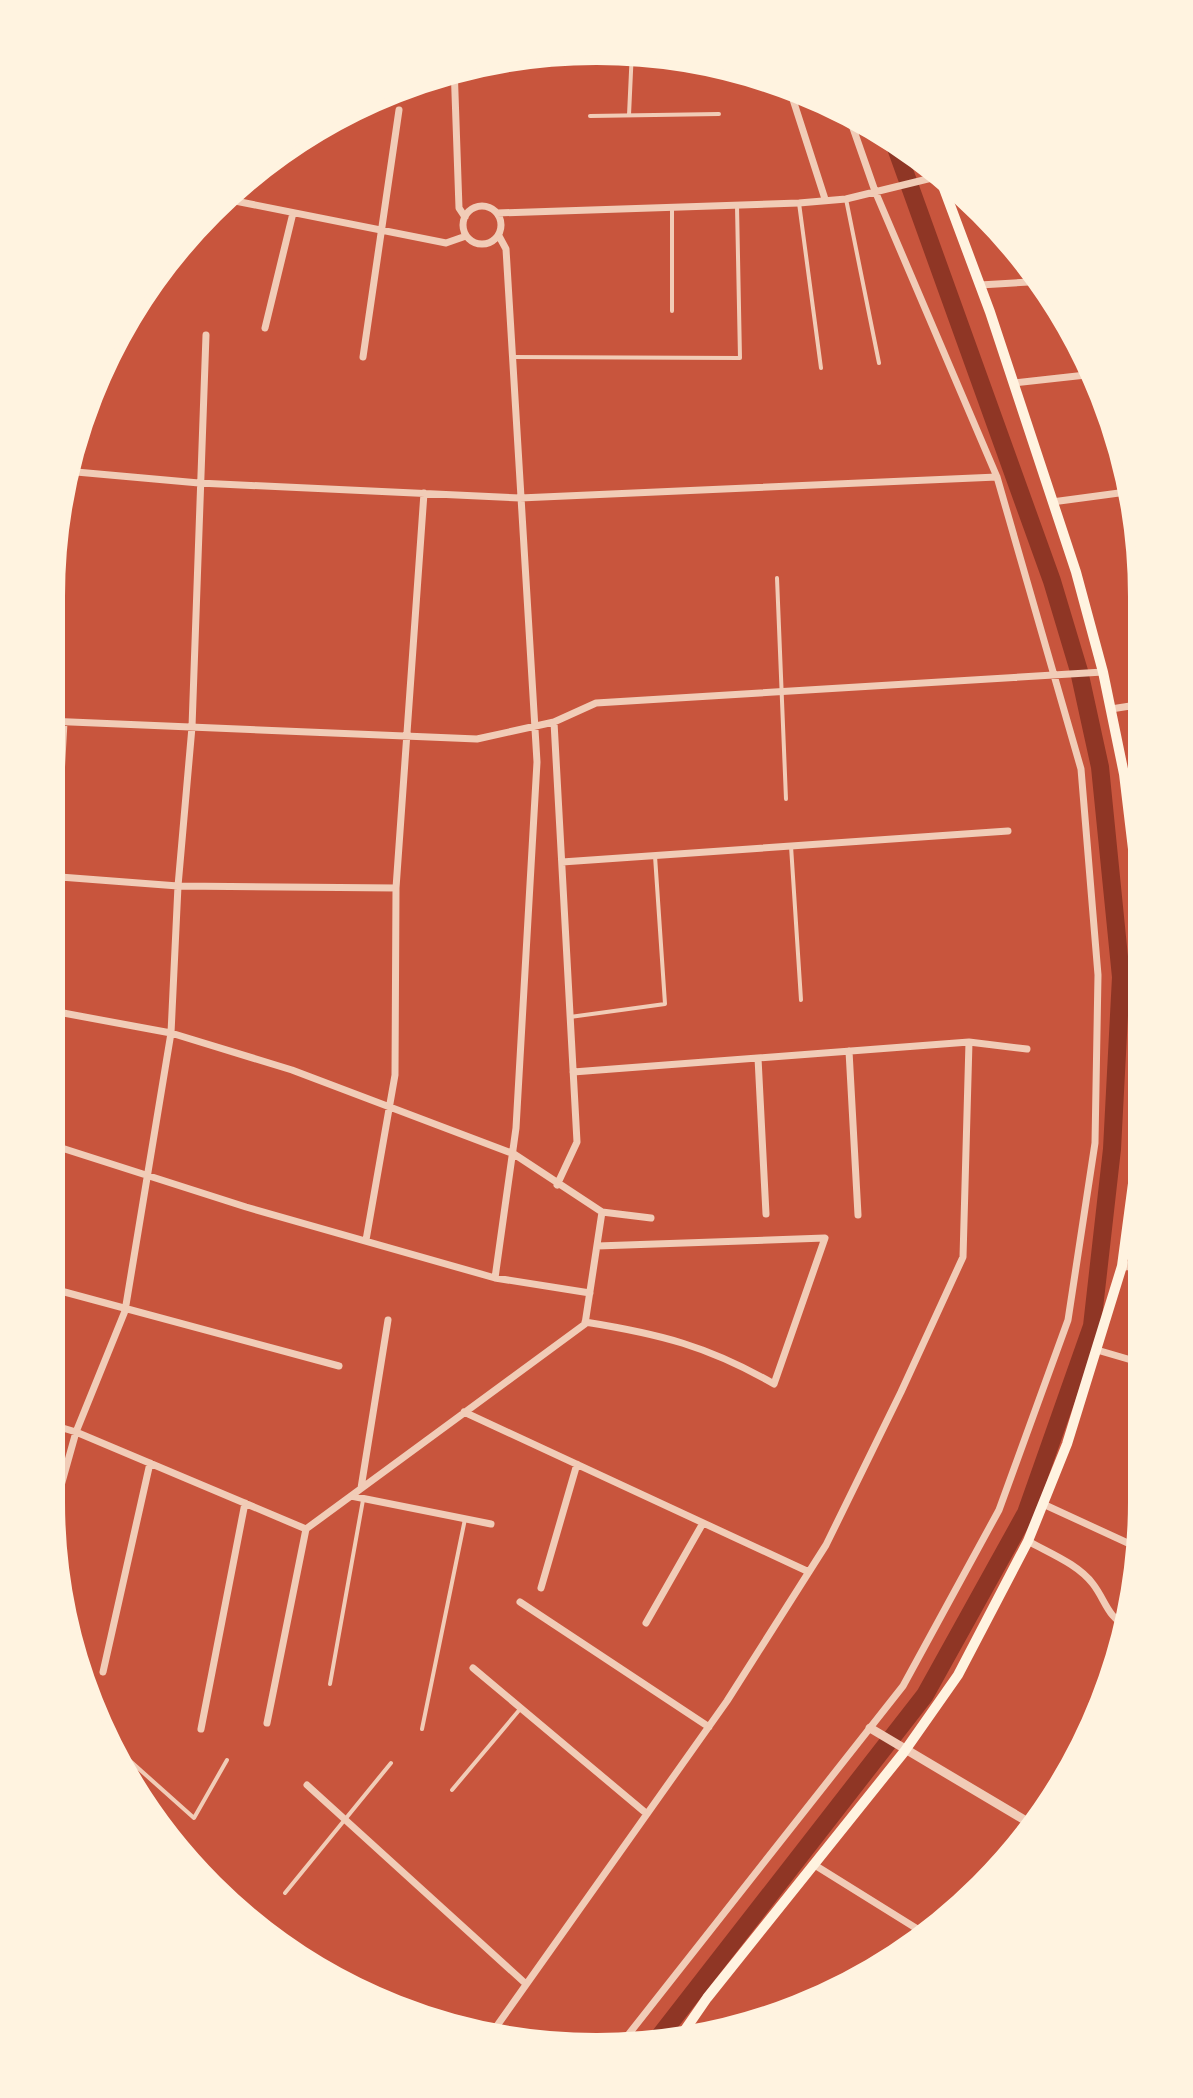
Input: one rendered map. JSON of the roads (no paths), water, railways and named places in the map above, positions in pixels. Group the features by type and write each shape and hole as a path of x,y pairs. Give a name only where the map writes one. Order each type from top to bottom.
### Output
{"main road":[{"path":"945,189 1052,502 1111,709 1133,832"},
{"path":"685,2030 904,1752 958,1675 1028,1541 1043,1504 1097,1350 1122,1266 1133,1184"}],"street":[{"path":"454,79 459,208 465,217 466,236 476,244 489,244 499,236 502,224 497,213 487,206 474,208 465,217"},
{"path":"792,97 825,199"},
{"path":"363,357 399,110"},
{"path":"626,2037 903,1686 999,1510 1068,1320 1095,1143 1098,975 1081,769 1059,676 997,477 853,126"},
{"path":"497,213 799,203 846,199 931,178"},
{"path":"234,201 384,228 446,243 466,236"},
{"path":"265,328 293,213"},
{"path":"495,1278 514,1154 536,726 506,249 499,236"},
{"path":"980,285 1031,282"},
{"path":"60,1489 76,1432 125,1311 171,1033 178,886 192,727 206,335"},
{"path":"1013,383 1085,375"},
{"path":"75,472 199,483 520,498 997,477"},
{"path":"1052,502 1123,492"},
{"path":"366,1240 395,1075 396,888 424,493"},
{"path":"60,722 477,739 554,722 596,703 1099,673"},
{"path":"1111,709 1133,706"},
{"path":"60,766 64,722"},
{"path":"554,722 577,1142 557,1185"},
{"path":"562,862 1008,831"},
{"path":"60,877 178,886 396,888"},
{"path":"60,1012 171,1033 292,1070 514,1154 602,1212 651,1218"},
{"path":"573,1072 969,1042 1027,1049"},
{"path":"495,2028 709,1727 826,1545 963,1257 969,1042"},
{"path":"849,1051 858,1215"},
{"path":"758,1058 766,1214"},
{"path":"60,1147 495,1278 590,1293"},
{"path":"267,1723 306,1529 585,1322 602,1212"},
{"path":"585,1322 663,1335 738,1363 774,1384 825,1238 597,1246"},
{"path":"1122,1266 1133,1266"},
{"path":"60,1291 339,1366"},
{"path":"361,1488 388,1320"},
{"path":"1097,1350 1133,1360"},
{"path":"464,1412 809,1572"},
{"path":"60,1427 306,1529"},
{"path":"103,1672 150,1463"},
{"path":"541,1588 577,1464"},
{"path":"351,1496 491,1524"},
{"path":"201,1729 245,1503"},
{"path":"1043,1504 1131,1545"},
{"path":"646,1623 703,1523"},
{"path":"1028,1541 1080,1571 1093,1584 1110,1616 1119,1622"},
{"path":"520,1602 709,1727"},
{"path":"473,1668 647,1814"},
{"path":"870,1728 904,1752 1027,1822"},
{"path":"307,1785 526,1984"},
{"path":"813,1864 919,1930"}],"lane":[{"path":"629,115 631,61"},
{"path":"590,116 719,114"},
{"path":"846,199 879,363"},
{"path":"799,203 821,368"},
{"path":"672,205 672,311"},
{"path":"512,357 740,358 737,206"},
{"path":"777,578 786,799"},
{"path":"1125,788 1133,787"},
{"path":"791,846 801,1000"},
{"path":"570,1017 665,1004 655,856"},
{"path":"330,1684 363,1498"},
{"path":"422,1729 465,1519"},
{"path":"452,1790 521,1708"},
{"path":"124,1756 194,1818 227,1760"},
{"path":"285,1893 391,1763"}],"waterway":[{"path":"662,2034 925,1695 1026,1513 1092,1326 1112,1149 1121,977 1100,767 1079,671 1052,581 897,152"}]}
